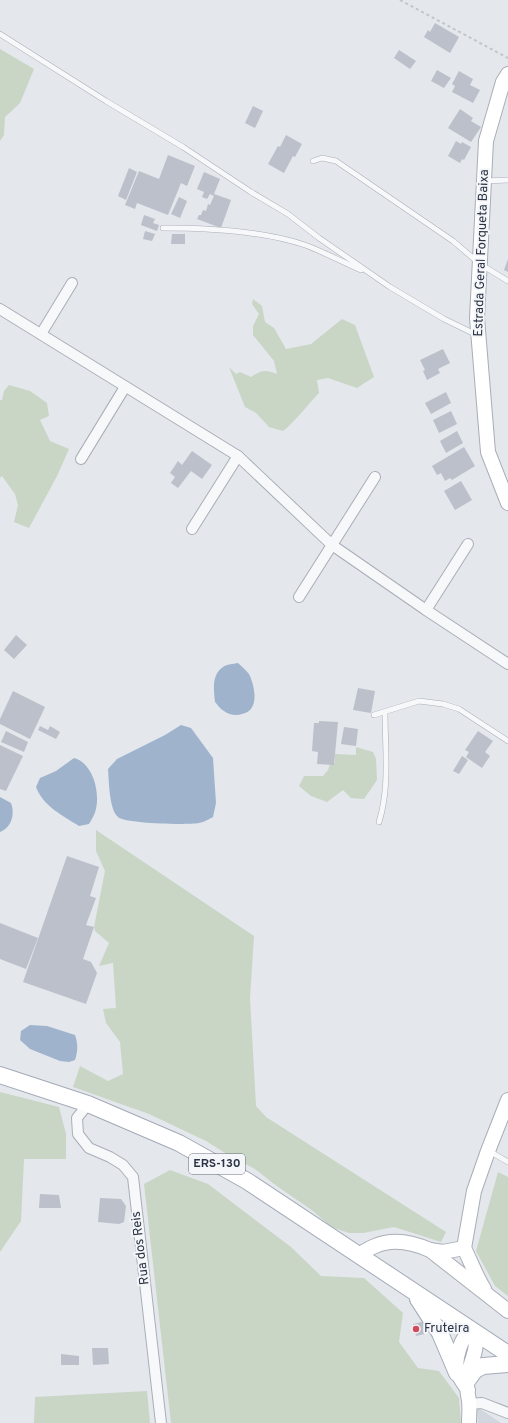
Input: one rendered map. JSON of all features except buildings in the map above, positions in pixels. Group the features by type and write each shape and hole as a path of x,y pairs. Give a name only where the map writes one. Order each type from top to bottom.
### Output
{"main road":[{"name":"ERS-130","path":"0,1075 88,1104 179,1143 247,1181 508,1354"},
{"path":"414,1293 440,1333 465,1387"},
{"path":"465,1387 475,1370 482,1366 508,1364"}],"street":[{"name":"Estrada Geral Forqueta Baixa","path":"508,74 503,82 486,141 477,318 488,452 508,503"},
{"path":"41,334 72,283"},
{"path":"0,309 238,456 332,545 508,664"},
{"path":"81,459 125,386"},
{"path":"192,529 238,456"},
{"path":"299,597 375,477"},
{"path":"426,610 468,544"},
{"path":"489,1296 479,1280 464,1248 474,1191 508,1100"},
{"name":"Rua dos Reis","path":"88,1104 77,1118 78,1134 89,1148 123,1164 133,1177 161,1423"},
{"path":"358,1255 375,1246 395,1241 416,1244 430,1250 443,1252 464,1248"},
{"path":"430,1250 508,1311"},
{"path":"470,1423 465,1387 456,1362 465,1335 472,1331"},
{"path":"465,1387 482,1403 508,1413"}],"lane":[{"path":"0,34 288,214 319,238 390,287 444,319 478,335"},
{"path":"313,161 322,158 336,161 453,241 480,264 508,280"},
{"path":"484,181 508,180"},
{"path":"163,228 187,228 271,236 305,245 369,273"},
{"path":"374,715 419,701 443,704 459,710 508,741"},
{"path":"379,822 382,812 386,778 385,712"},
{"path":"488,1151 508,1162"}],"path":[{"path":"400,0 508,58"}],"shaded area":[{"path":"477,1407 501,1423 478,1423"}],"green space":[{"path":"0,49 34,69 20,103 5,117 4,135 0,141"},
{"path":"253,299 262,306 265,322 274,328 286,349 311,344 342,319 355,325 374,377 357,388 328,378 317,380 319,393 293,422 283,431 269,427 256,413 245,407 229,367 236,374 240,372 251,377 264,371 277,374 274,361 253,335 253,326 259,314 252,304"},
{"path":"9,385 30,391 47,403 49,416 40,420 50,441 69,449 57,476 29,528 14,522 18,505 15,494 2,476 0,478 0,400 2,400 4,391"},
{"path":"356,747 373,752 376,759 377,780 364,799 351,798 343,790 327,802 311,796 299,786 304,776 323,776 328,770 330,764 335,763 335,754 356,755"},
{"path":"96,830 254,936 250,998 256,1106 266,1117 446,1232 441,1242 394,1227 363,1233 349,1233 331,1227 313,1211 255,1169 233,1158 206,1141 149,1114 73,1087 80,1066 108,1081 123,1074 120,1042 106,1023 103,1009 116,1008 113,963 99,966 109,943 95,931 94,927 105,871 96,851"},
{"path":"0,1092 59,1107 66,1134 66,1159 24,1159 21,1221 0,1252"},
{"path":"170,1170 208,1184 291,1247 321,1276 364,1278 403,1313 399,1342 418,1368 439,1371 459,1398 461,1423 171,1423 144,1184"},
{"path":"498,1172 508,1177 508,1296 495,1286 476,1251"},
{"path":"147,1391 150,1423 34,1423 35,1397"}],"water":[{"path":"238,663 249,674 251,679 254,691 254,703 248,712 235,715 221,709 215,702 214,683 219,670 228,665"},
{"path":"181,725 191,728 213,758 216,803 213,817 199,823 182,824 144,823 118,817 111,801 108,769 117,759 165,735"},
{"path":"74,758 81,761 90,772 94,779 97,795 96,809 89,824 79,826 48,805 39,794 36,787 40,778 56,771"},
{"path":"0,797 11,803 13,811 10,824 0,832"},
{"path":"30,1025 47,1026 75,1035 77,1041 77,1053 75,1060 69,1062 60,1061 30,1049 20,1040 21,1031"}],"place":[{"name":"Fruteira","path":"416,1329"}]}
